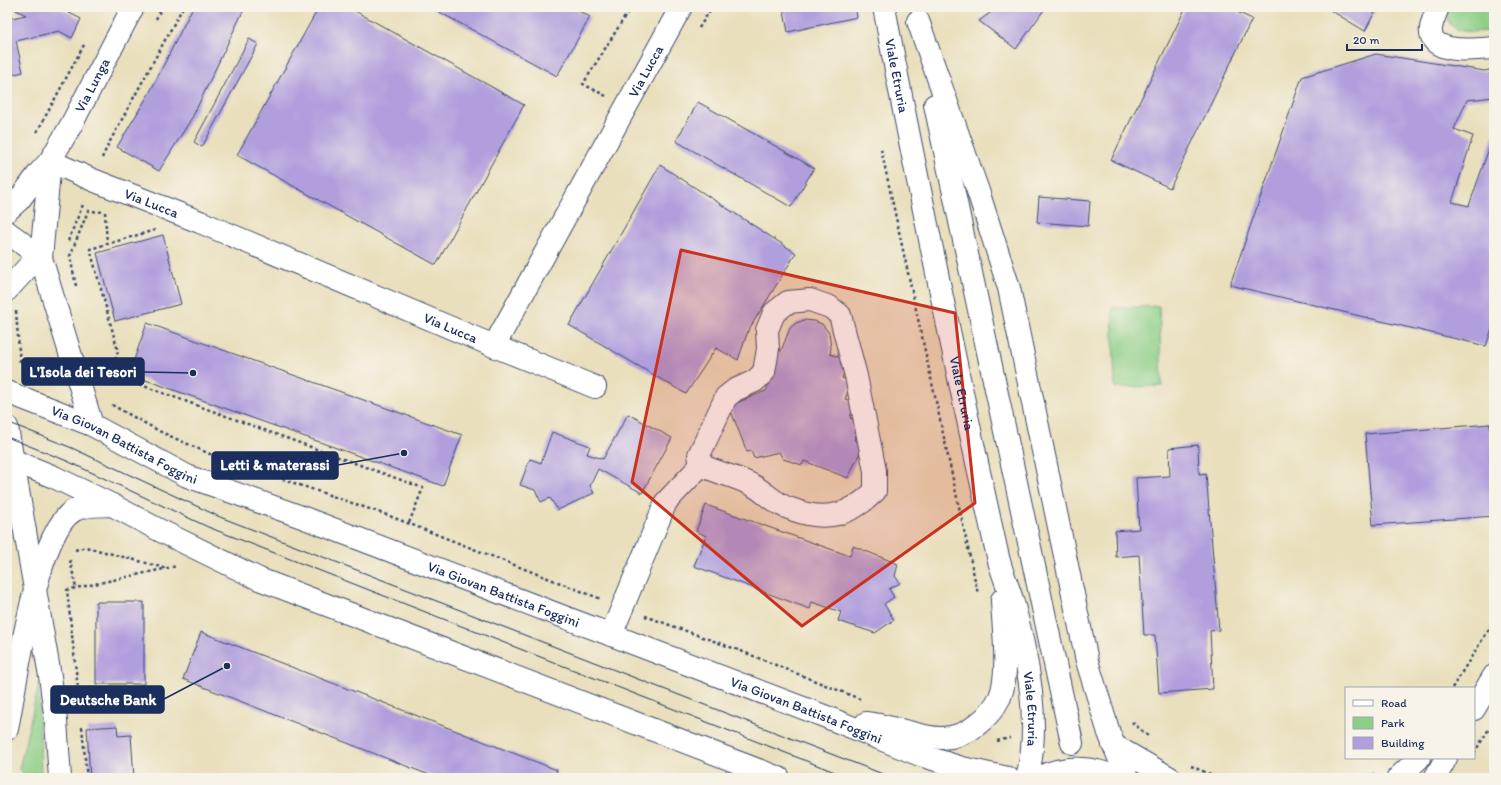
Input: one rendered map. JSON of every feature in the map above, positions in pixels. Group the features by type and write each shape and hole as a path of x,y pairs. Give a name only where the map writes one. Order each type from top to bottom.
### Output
{"main road":[{"name":"Via Lunga","path":"7,211 19,200 50,161 70,127 133,7"},
{"name":"Via Lucca","path":"50,161 93,180 200,222 494,346 681,7"},
{"name":"Viale Etruria","path":"884,7 941,295 1000,563 1014,607 1033,700 1034,736 1027,778"},
{"path":"1438,7 1430,29 1431,35 1441,45 1455,49 1494,48"},
{"path":"917,14 1072,743"},
{"path":"917,14 979,194 1009,288 1087,661 1113,745 1128,778"},
{"name":"Via Lunga","path":"41,258 50,161"},
{"path":"7,232 41,258 92,425"},
{"path":"7,290 30,265 41,258"},
{"path":"810,300 830,307 840,315 856,376 875,471 875,491 863,502 845,511 824,516 808,515 781,505 753,485 729,475 714,472 701,465 699,455 726,397 735,390 756,381 764,372 768,349 767,330 774,313 788,302 810,300"},
{"path":"494,346 595,387"},
{"name":"Via Giovan Battista Foggini","path":"7,392 92,425 187,476 299,516 824,716 920,755 962,768 1008,778"},
{"path":"7,427 9,459 50,676 56,721 60,778"},
{"path":"9,459 112,505 161,532 259,579 779,778"},
{"path":"611,636 666,502 701,465"},
{"path":"7,729 26,626 47,549 57,530 66,517 72,512 82,507 112,505"},
{"path":"824,716 873,724 937,738 947,738 963,733 978,724 994,707 1000,696 1003,684 1005,665 1000,563"},
{"path":"7,648 14,642 26,626"},
{"path":"1475,708 1485,687"},
{"path":"1113,745 1170,778"},
{"path":"1398,778 1418,759"},
{"path":"1434,778 1445,759"},
{"path":"1038,778 1057,770 1083,769 1098,771 1118,778"}],"path":[{"path":"155,21 162,7"},
{"path":"102,159 108,145 183,7"},
{"path":"610,98 584,84 631,7"},
{"path":"35,135 86,41"},
{"path":"881,149 979,598"},
{"path":"96,157 107,161"},
{"path":"77,287 70,256 88,211"},
{"path":"105,212 106,244"},
{"path":"111,374 118,351 90,249 162,228"},
{"path":"97,372 111,374 424,488 409,523"},
{"path":"106,402 161,432 210,454 409,523 622,607 741,651 863,700"},
{"path":"86,547 166,568"},
{"path":"70,560 76,588"},
{"path":"80,704 68,590 180,565"},
{"path":"1453,687 1494,622"},
{"path":"82,724 86,778"},
{"path":"1475,751 1490,727"},
{"path":"992,742 1014,737"}],"highlighted area":[{"path":"681,250 955,313 975,503 802,626 632,482"}],"green space":[{"path":"1448,7 1494,7 1494,31 1469,32 1461,31 1455,28 1450,24 1447,17"},
{"path":"1159,306 1162,386 1115,388 1112,308"},
{"path":"39,683 41,778 27,778 19,769"}],"building":[{"path":"18,7 58,7 81,19 72,38 59,31 16,41 23,72 7,76 7,19 26,15 16,10"},
{"path":"193,7 245,7 193,116 159,171 117,147 150,92"},
{"path":"319,7 348,7 524,105 436,265 237,155"},
{"path":"430,7 571,7 590,17 557,76"},
{"path":"783,7 855,7 857,17 788,32"},
{"path":"998,7 1046,7 1016,49 979,21"},
{"path":"1186,7 1227,7 1252,19 1170,188 1111,160"},
{"path":"1325,7 1376,7 1377,8 1365,31"},
{"path":"249,39 258,44 202,147 194,142"},
{"path":"1376,54 1485,71 1494,69 1494,97 1467,100 1454,129 1473,136 1452,202 1469,206 1494,134 1494,323 1486,346 1230,285 1302,77"},
{"path":"698,102 814,168 791,207 676,141"},
{"path":"660,165 796,253 748,331 738,360 716,348 686,394 569,325"},
{"path":"1039,197 1090,201 1088,226 1037,222"},
{"path":"163,235 181,304 115,321 97,253"},
{"path":"804,320 822,324 829,333 831,348 830,354 849,360 842,378 852,382 845,399 855,402 850,418 861,422 854,440 864,444 848,478 804,461 802,465 783,459 779,452 754,458 751,451 747,452 729,406 766,391 775,368 777,350 781,351 790,328 796,323"},
{"path":"147,323 462,435 443,486 129,374"},
{"path":"628,414 672,438 642,493 598,469 590,486 594,493 558,510 550,498 541,502 535,490 520,485 530,459 541,463 552,432 590,446 587,454 603,459"},
{"path":"1490,424 1494,468 1494,516 1373,525 1365,434"},
{"path":"1198,445 1199,474 1206,473 1219,630 1210,631 1213,689 1159,693 1155,635 1144,635 1139,555 1116,557 1115,531 1139,529 1136,478 1170,476 1169,448"},
{"path":"706,505 850,556 853,546 898,564 895,576 900,583 889,589 894,597 884,604 894,620 875,633 838,621 841,612 812,602 810,609 694,566 706,536 696,531"},
{"path":"96,602 144,602 144,684 96,684"},
{"path":"201,632 557,770 554,778 437,778 183,679"},
{"path":"117,726 118,736 131,735 134,778 90,778 87,728"}],"tram line":[{"path":"7,422 72,448 220,517 893,778"},
{"path":"7,437 67,461 208,527 850,778"}],"place":[{"name":"L'Isola dei Tesori","path":"193,373"},
{"name":"Letti & materassi","path":"404,453"},
{"name":"Deutsche Bank","path":"227,666"}]}
